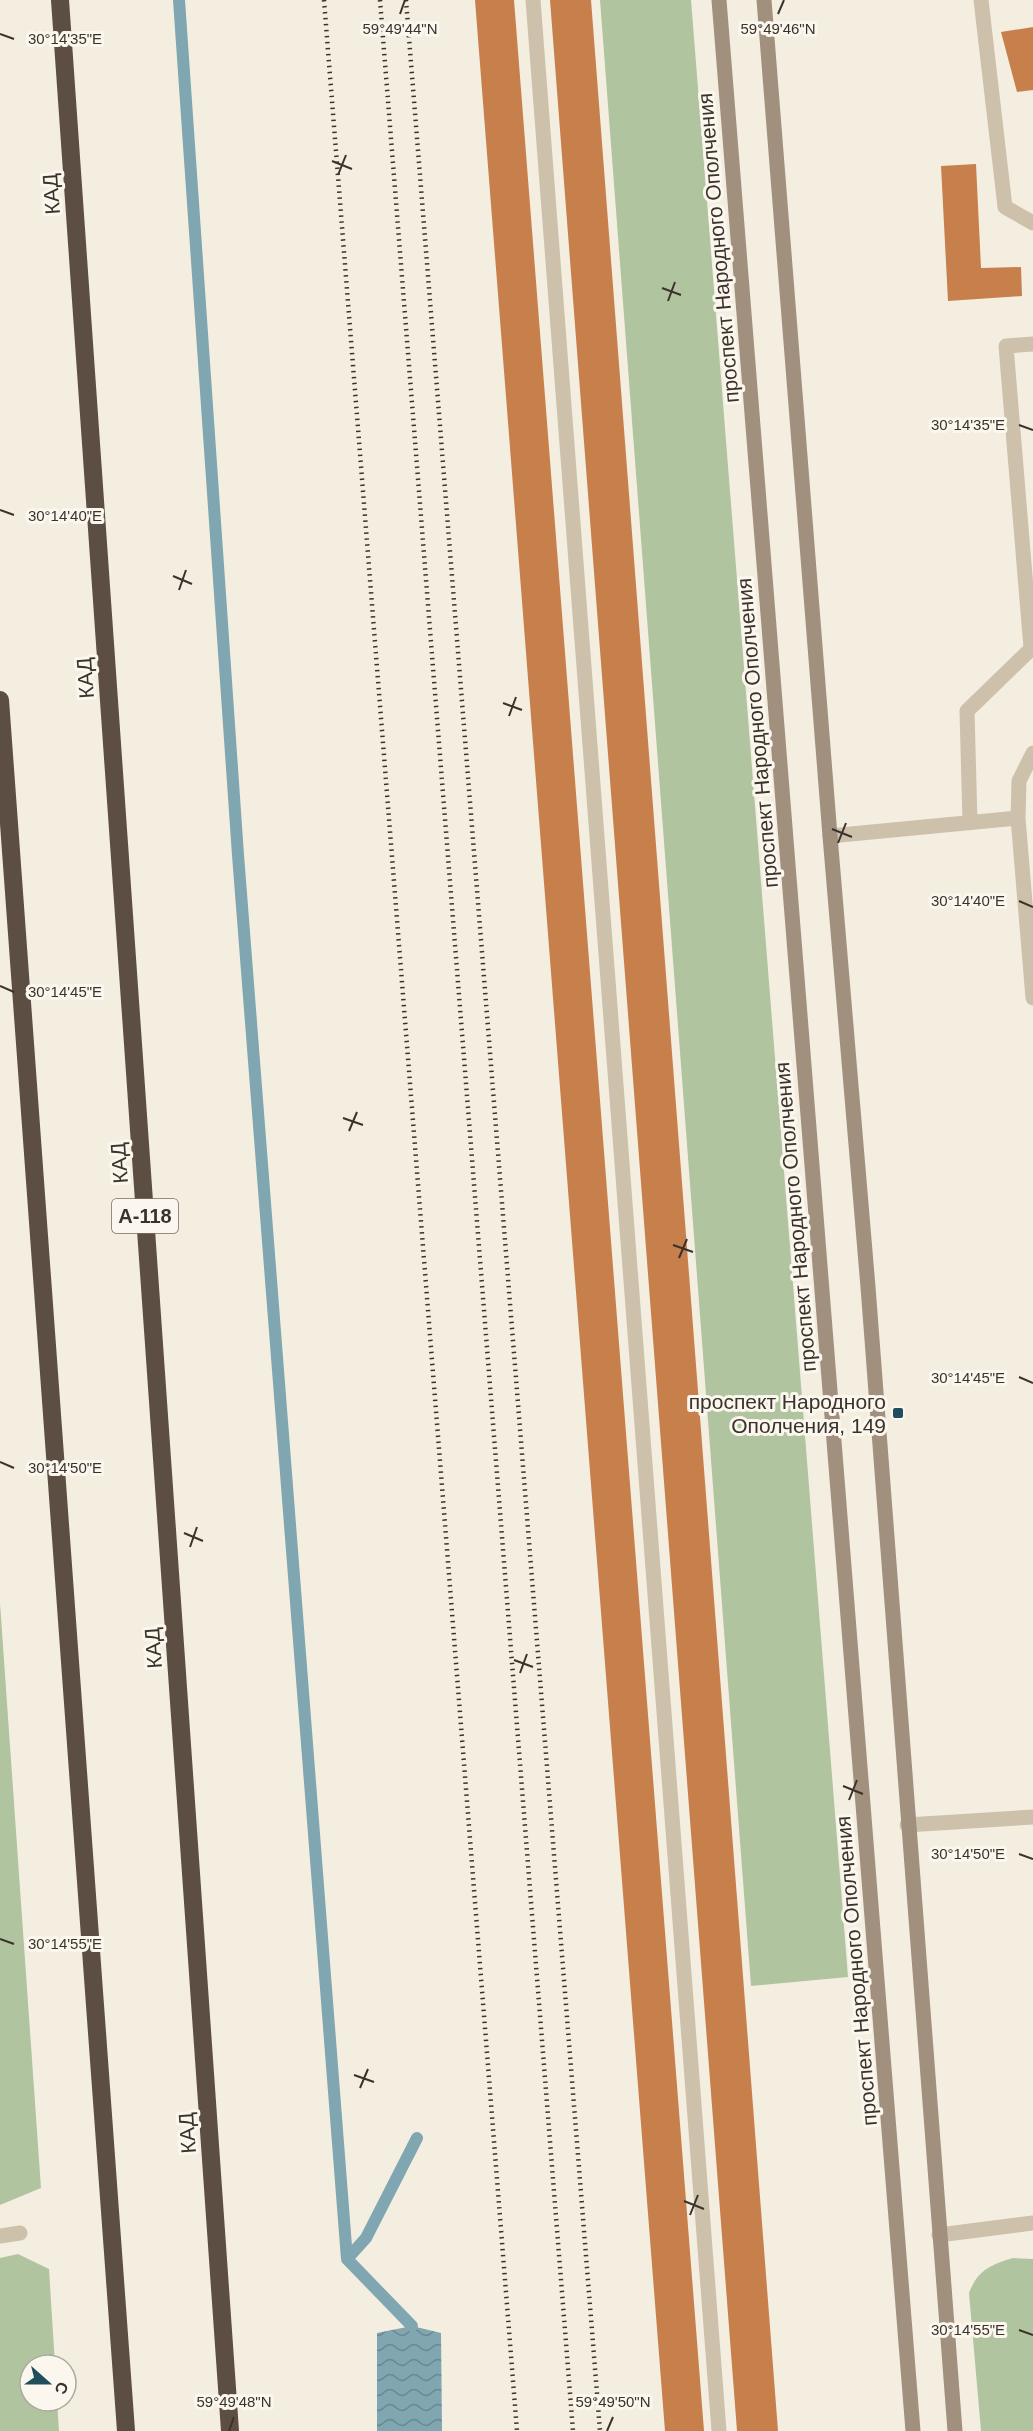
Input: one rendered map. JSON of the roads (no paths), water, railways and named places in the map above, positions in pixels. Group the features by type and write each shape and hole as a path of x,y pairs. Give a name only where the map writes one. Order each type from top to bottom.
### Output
{"highway":[{"name":"КАД","path":"60,0 230,2431"},
{"path":"0,700 126,2431"}],"main road":[{"name":"проспект Народного Ополчения","path":"719,0 914,2431"},
{"path":"764,0 867,1275 955,2431"}],"street":[{"path":"533,0 719,2431"},
{"path":"981,0 1005,207 1033,223"},
{"path":"970,822 967,711 1032,647 1027,537 1006,346 1033,344"},
{"path":"1033,753 1019,781 1018,818 1033,998"},
{"path":"830,836 1018,818"},
{"path":"908,1825 1033,1817"},
{"path":"939,2235 1033,2223"},
{"path":"0,2236 20,2233"}],"water":[{"path":"412,2326 441,2333 442,2431 377,2431 377,2333"}],"waterway":[{"path":"179,0 238,855 347,2259 412,2326"},
{"path":"347,2259 366,2238 417,2138"}],"railway":[{"path":"324,0 517,2431"},
{"path":"380,0 573,2431"},
{"path":"406,0 600,2431"}],"place":[{"name":"проспект Народного Ополчения, 149","path":"898,1413"}]}
